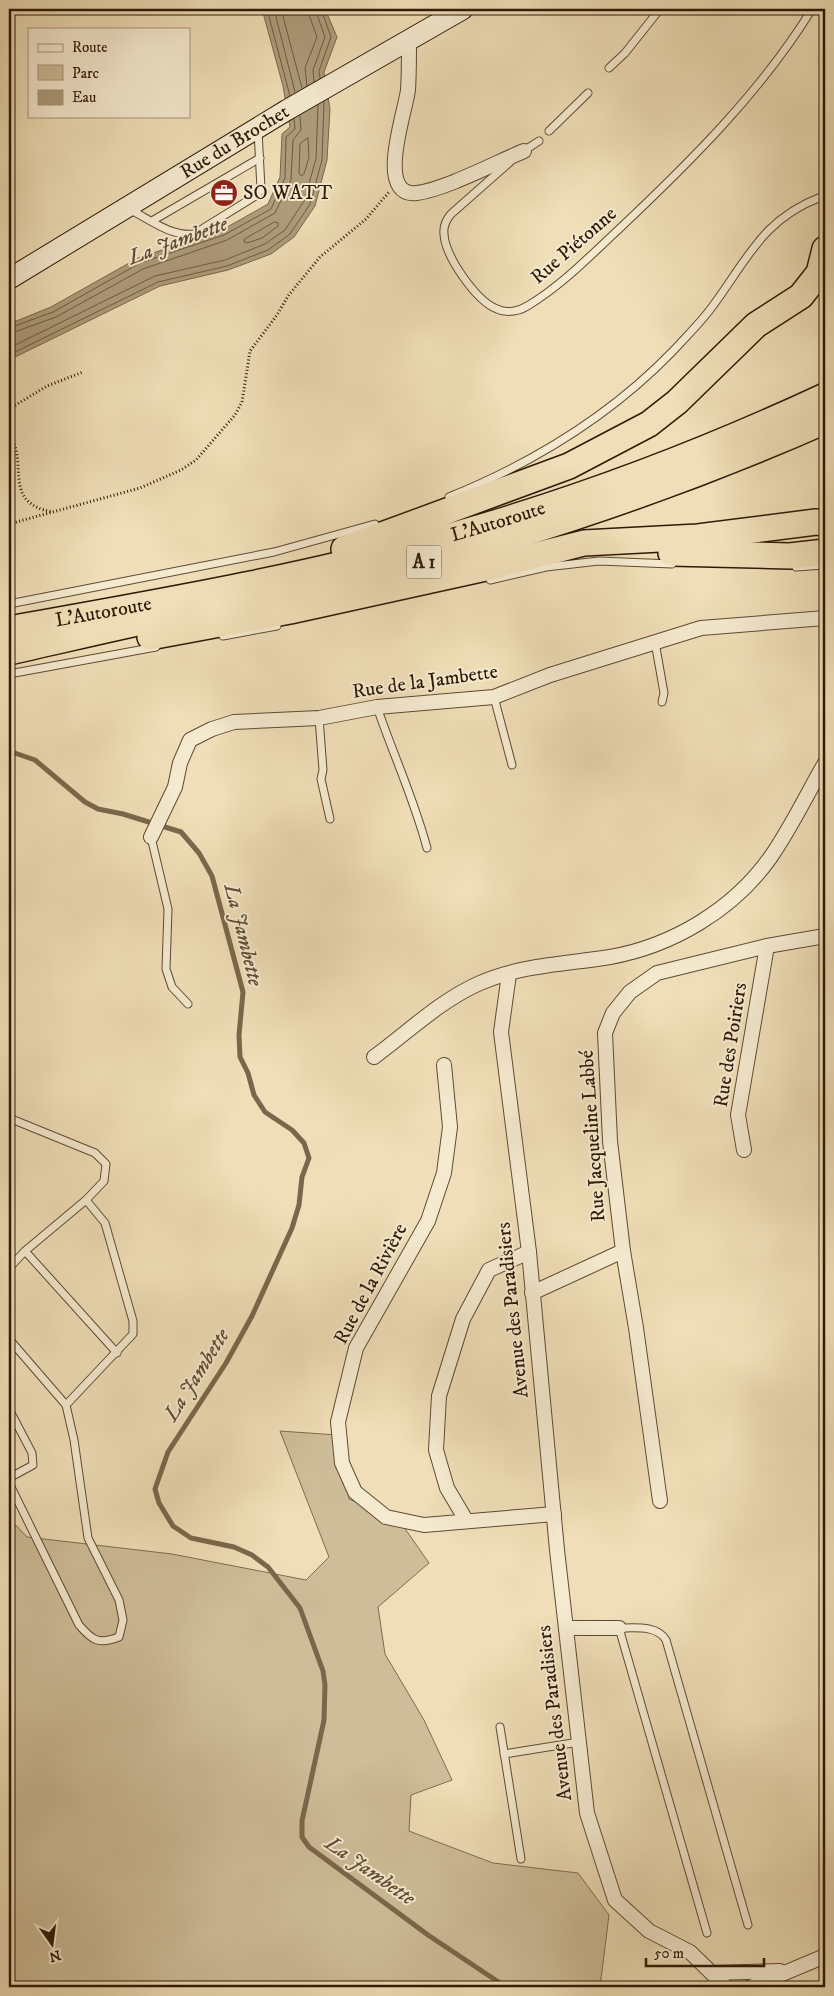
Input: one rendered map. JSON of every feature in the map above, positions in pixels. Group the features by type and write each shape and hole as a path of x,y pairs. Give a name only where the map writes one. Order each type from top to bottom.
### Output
{"highway":[{"path":"184,596 332,553 569,466 620,441 649,424 677,402 756,325 801,296 819,273 825,249"},
{"name":"L'Autoroute","path":"9,629 339,564 460,534 600,490 695,453 825,396"},
{"name":"L'Autoroute","path":"9,652 182,614 346,582 485,546 595,511 703,472 825,420"},
{"path":"484,574 584,543 698,537 821,523"},
{"path":"9,657 166,634 290,611 419,582 484,574 588,552 790,556 825,552"}],"main road":[{"name":"Rue du Brochet","path":"9,279 287,110 463,9"}],"street":[{"path":"409,41 408,90 393,159 398,182 409,192 417,193 435,188 524,151"},
{"name":"Rue de la Jambette","path":"151,837 175,787 180,763 190,740 212,729 234,722 319,718 377,707 494,697 550,675 702,628 825,618"},
{"path":"374,1057 452,998 480,983 538,967 611,957 646,948 675,938 717,911 755,877 769,858 825,763"},
{"name":"Rue Jacqueline Labbé","path":"660,1501 636,1328 623,1251 610,1141 605,1033 613,1013 630,992 657,974 767,946 825,936"},
{"name":"Rue des Poiriers","path":"744,1150 738,1115 767,946"},
{"name":"Avenue des Paradisiers","path":"509,974 502,1032 528,1252 554,1514 587,1813 615,1900 648,1931 690,1952 726,1987"},
{"name":"Rue de la Rivière","path":"444,1065 450,1127 444,1173 428,1221 356,1348 338,1422 342,1463 355,1492 386,1517 424,1526 466,1520 554,1514"},
{"path":"532,1293 623,1251"},
{"path":"466,1520 447,1488 436,1450 439,1396 463,1319 489,1270 528,1252"},
{"path":"566,1628 619,1628"},
{"path":"751,1987 825,1956"},
{"path":"712,1973 788,1970"}],"lane":[{"path":"609,68 625,53 660,9"},
{"name":"Rue Piétonne","path":"539,141 524,151 451,214 445,222 445,244 453,261 480,299 497,310 512,312 528,306 569,276 676,175 742,104 779,58 812,9"},
{"path":"549,131 588,93"},
{"path":"126,207 173,232 185,235 194,234 257,195 261,189 258,128"},
{"path":"152,221 260,158"},
{"path":"444,499 489,481 562,441 624,397 673,351 708,312 766,230 796,208 821,197"},
{"path":"9,604 274,552 356,531 383,522"},
{"path":"484,574 599,561 684,564"},
{"path":"786,567 825,565"},
{"path":"210,638 283,624"},
{"path":"655,642 664,693 662,702"},
{"path":"9,674 163,646"},
{"path":"494,697 512,765"},
{"path":"377,707 393,755 416,810 427,848"},
{"path":"319,718 323,770 321,779 330,819"},
{"path":"151,837 168,909 166,969 172,987 188,1004"},
{"path":"9,1118 95,1153 106,1164 104,1181 86,1200 25,1250 9,1268"},
{"path":"66,1405 133,1334 133,1321 105,1222 86,1200"},
{"path":"25,1250 117,1353"},
{"path":"9,1339 66,1405 74,1440 88,1538 120,1600 123,1620 118,1637 107,1642 91,1639 79,1625 9,1483"},
{"path":"9,1409 32,1453 33,1465 9,1478"},
{"path":"706,1933 619,1628 648,1629 663,1634 666,1640 748,1925"},
{"path":"500,1727 521,1858"},
{"path":"504,1754 579,1742"}],"path":[{"path":"9,524 160,480 196,460 235,415 242,402 250,350 277,315 288,296 320,257 366,219 398,182"},
{"path":"9,409 47,386 83,372"},
{"path":"9,435 15,449 18,482 26,502 36,509 53,512"}],"green space":[{"path":"280,1431 337,1435 349,1499 399,1520 429,1563 378,1607 385,1654 424,1720 452,1780 411,1795 409,1831 493,1863 578,1873 609,1915 600,1987 9,1987 9,1518 27,1537 172,1554 306,1580 329,1557"}],"water":[{"path":"262,9 325,9 337,37 324,72 330,109 327,160 315,206 294,237 271,254 228,270 160,286 9,360 9,324 51,307 138,258 222,230 268,204 280,177 282,134 290,127 283,86"}],"waterway":[{"name":"La Jambette","path":"9,751 35,760 85,802 98,809 123,814 181,832 199,853 212,876 243,992 239,1035 240,1057 248,1073 254,1095 265,1112 292,1130 304,1143 309,1158 302,1177 299,1205 292,1228 252,1316 226,1363 168,1452 155,1489 159,1503 173,1526 191,1538 234,1547 252,1555 268,1567 300,1608 323,1671 325,1685 324,1720 302,1821 302,1837 309,1847 428,1935 506,1987"}],"place":[{"name":"SO WATT","path":"224,193"}]}
